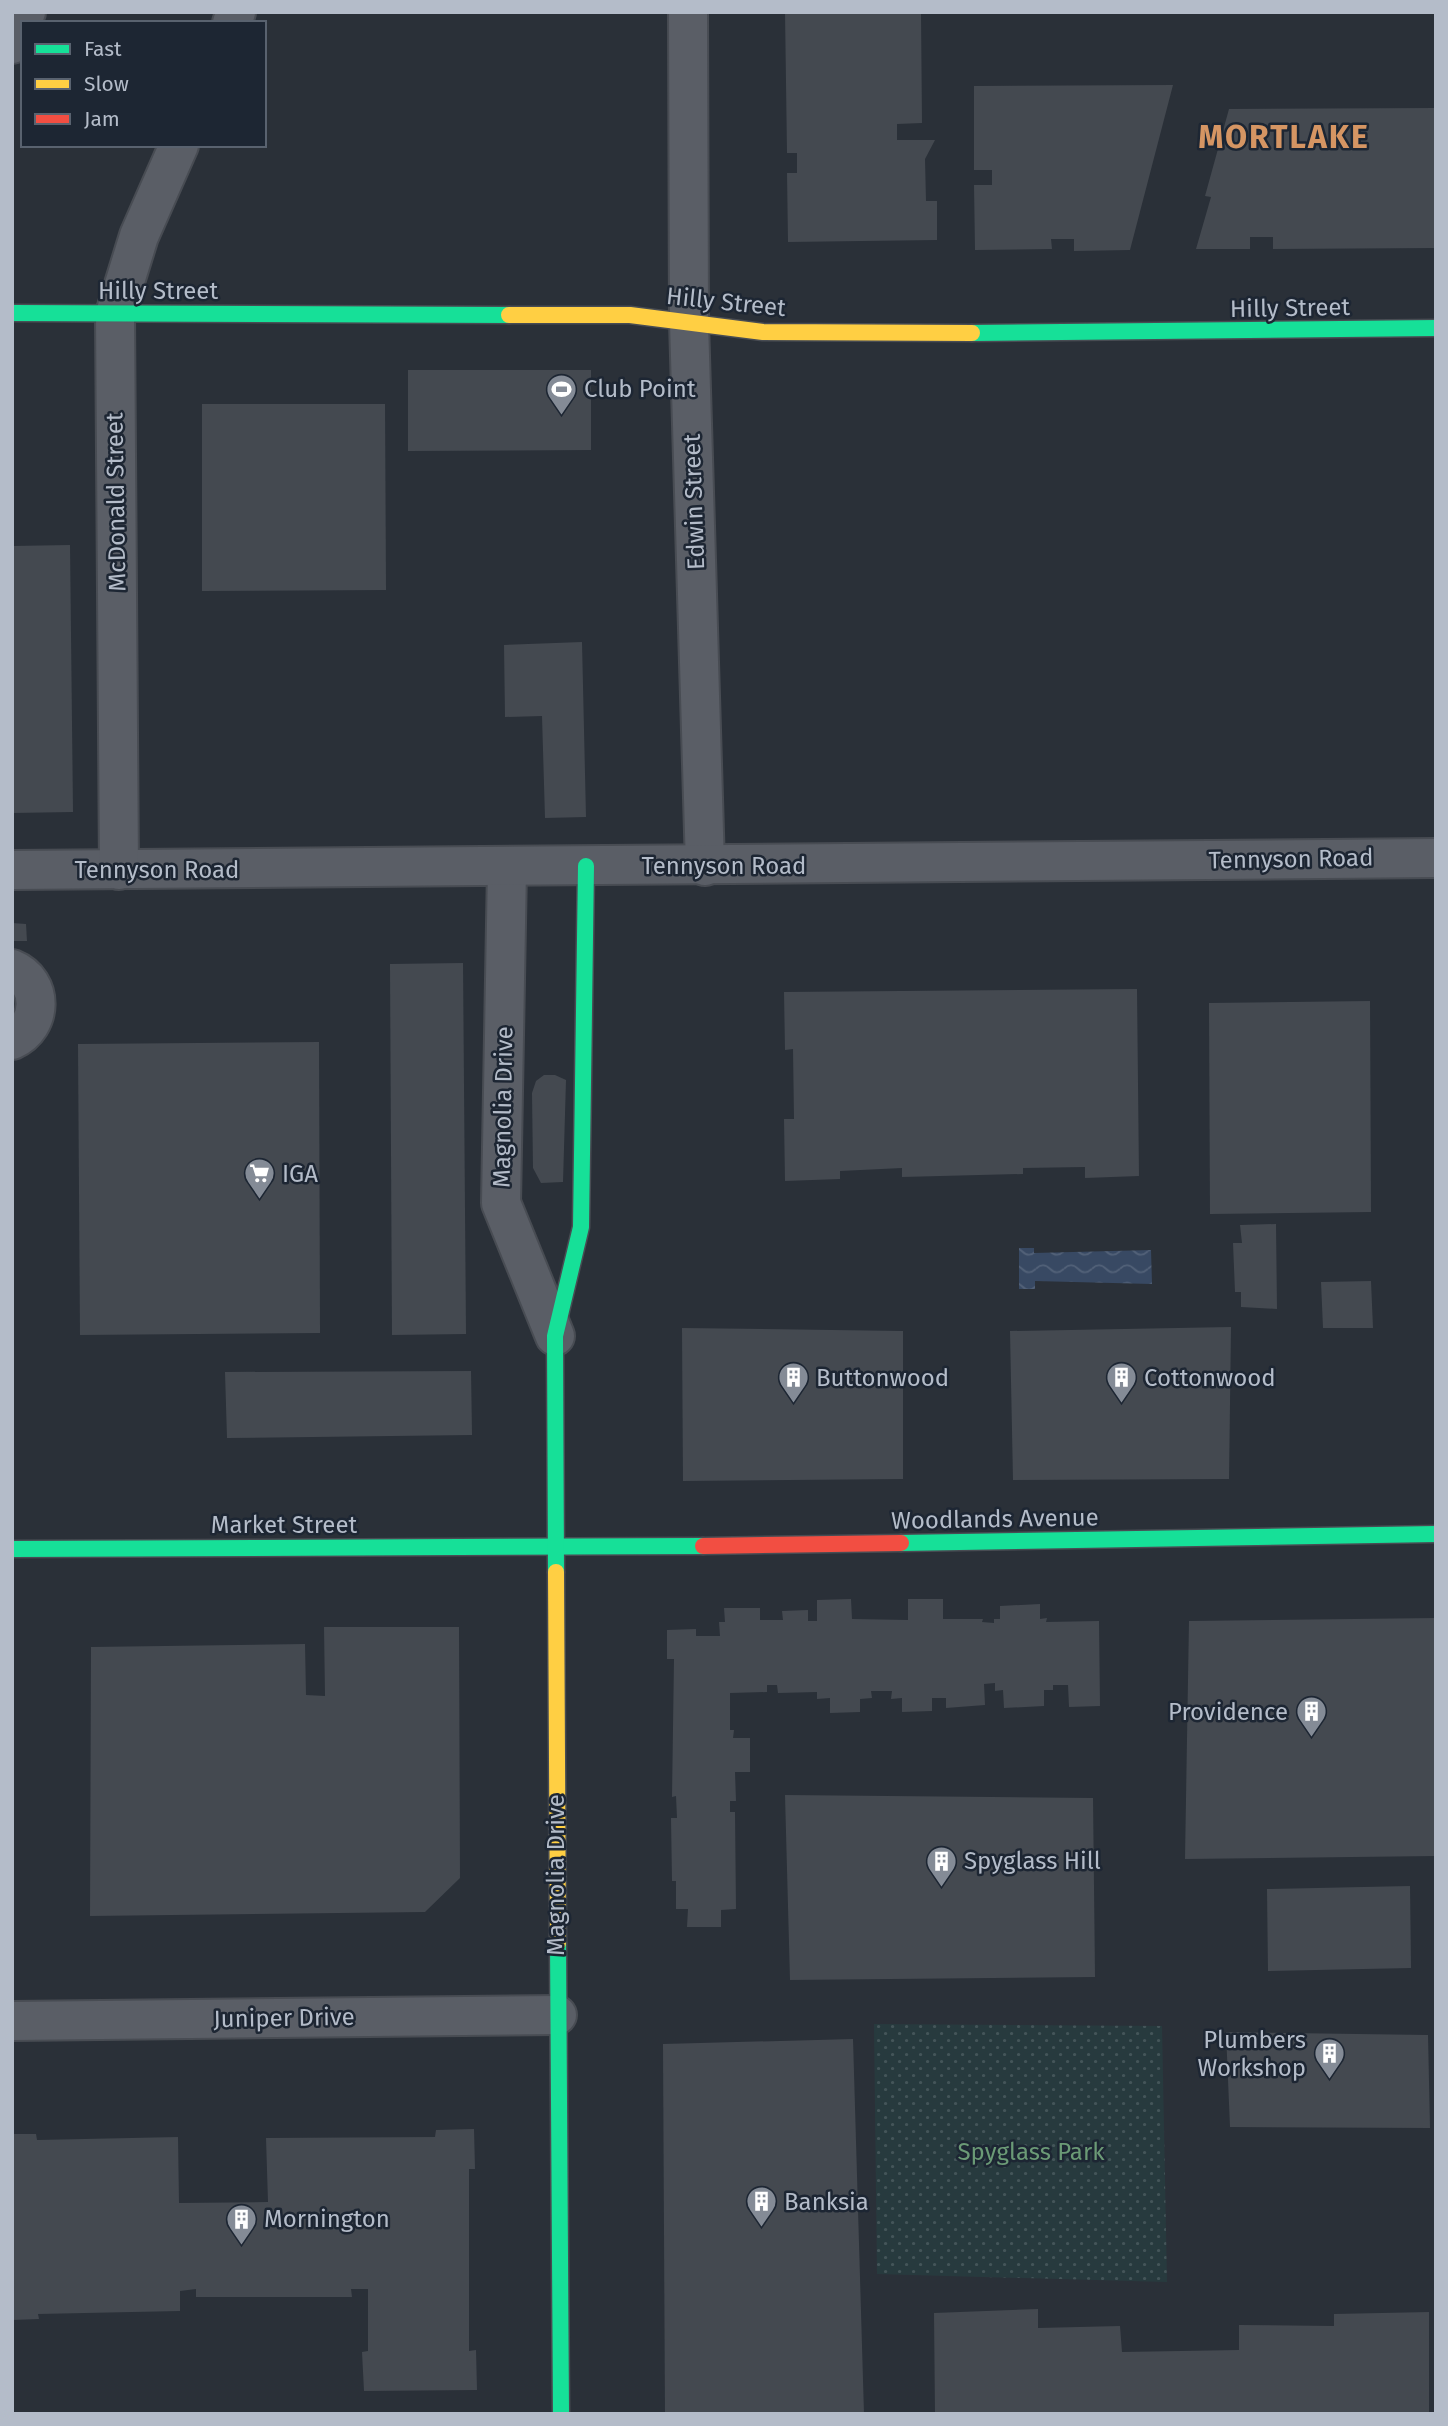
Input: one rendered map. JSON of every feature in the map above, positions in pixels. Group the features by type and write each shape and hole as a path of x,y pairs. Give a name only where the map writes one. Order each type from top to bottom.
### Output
{"street":[{"name":"Edwin Street","path":"688,12 689,322 705,866"},
{"path":"12,44 21,23"},
{"name":"McDonald Street","path":"120,870 115,314 139,236 177,147"},
{"name":"Hilly Street","path":"12,313 630,315 763,332 1142,333 1436,328"},
{"name":"Tennyson Road","path":"12,870 507,868 1436,858"},
{"name":"Magnolia Drive","path":"562,2414 557,2015 555,1336 581,1227 586,866"},
{"name":"Magnolia Drive","path":"507,868 501,1203 555,1336"},
{"path":"12,969 28,980 37,1003 29,1027 12,1040"},
{"name":"Woodlands Avenue","path":"555,1549 1436,1534"},
{"name":"Market Street","path":"12,1549 555,1549"},
{"name":"Juniper Drive","path":"12,2021 557,2015"}],"green space":[{"name":"Spyglass Park","path":"874,2024 1162,2026 1167,2282 877,2274"}],"water":[{"path":"1019,1248 1034,1248 1034,1253 1151,1250 1152,1284 1035,1281 1035,1289 1019,1289"}],"building":[{"path":"785,12 921,12 922,123 897,124 897,140 935,140 925,159 926,201 937,201 937,240 788,242 787,173 797,173 797,153 787,153"},
{"path":"1173,85 1130,250 1074,251 1074,239 1051,239 1052,249 975,250 974,185 992,185 992,170 974,170 974,86"},
{"path":"1436,108 1436,248 1273,249 1273,237 1250,237 1250,249 1196,249 1211,197 1205,196 1229,109"},
{"path":"408,370 591,370 591,450 408,451"},
{"path":"202,404 385,404 386,590 202,591"},
{"path":"70,545 73,812 12,813 12,546"},
{"path":"582,642 586,817 545,818 542,716 505,717 504,645"},
{"path":"12,923 26,924 27,941 12,941"},
{"path":"463,963 466,1334 392,1335 390,964"},
{"path":"1137,989 1139,1176 1085,1178 1085,1167 1023,1168 1023,1174 902,1177 902,1168 840,1171 840,1179 785,1181 784,1119 794,1119 793,1049 785,1050 784,992"},
{"path":"1370,1001 1371,1212 1210,1214 1209,1003"},
{"path":"319,1042 320,1333 80,1335 78,1044"},
{"path":"544,1075 555,1075 566,1080 563,1182 541,1183 533,1168 532,1093 536,1081"},
{"path":"1276,1224 1277,1309 1241,1307 1241,1292 1235,1292 1233,1243 1242,1243 1240,1225"},
{"path":"1371,1281 1373,1328 1323,1328 1321,1282"},
{"name":"Cottonwood","path":"1231,1327 1229,1479 1013,1480 1010,1331"},
{"name":"Buttonwood","path":"682,1328 903,1331 903,1479 683,1481"},
{"path":"471,1371 472,1435 227,1438 225,1372"},
{"path":"851,1599 852,1619 908,1620 908,1599 943,1599 943,1619 983,1619 982,1622 994,1623 994,1619 1000,1619 1000,1606 1040,1604 1040,1619 1047,1618 1046,1622 1099,1621 1100,1706 1069,1707 1068,1685 1053,1685 1053,1690 1044,1690 1044,1706 1004,1708 1003,1690 995,1691 995,1683 984,1684 985,1705 946,1708 946,1698 932,1698 932,1711 902,1712 902,1698 891,1699 892,1691 871,1691 872,1698 860,1699 860,1712 830,1713 830,1698 817,1699 817,1692 778,1693 777,1685 767,1685 767,1692 730,1693 730,1730 734,1730 733,1738 750,1738 750,1772 735,1772 736,1801 730,1801 730,1812 735,1812 736,1909 721,1910 721,1927 687,1927 688,1909 676,1909 676,1881 672,1881 671,1818 677,1818 676,1796 672,1797 674,1659 667,1659 667,1630 696,1629 696,1636 720,1636 719,1622 725,1622 724,1608 760,1608 760,1620 783,1620 782,1611 808,1610 808,1621 817,1621 817,1600"},
{"name":"Providence","path":"1436,1618 1436,1856 1185,1859 1189,1621"},
{"path":"324,1627 459,1627 460,1878 425,1912 90,1916 91,1647 305,1644 306,1695 325,1696"},
{"name":"Spyglass Hill","path":"785,1795 1093,1798 1095,1977 790,1980"},
{"path":"1410,1886 1411,1968 1268,1971 1267,1889"},
{"name":"Plumbers Workshop","path":"1226,2032 1428,2035 1430,2128 1230,2127"},
{"name":"Banksia","path":"853,2039 864,2414 665,2414 663,2044"},
{"name":"Mornington","path":"474,2129 475,2169 469,2169 469,2351 476,2350 477,2390 364,2391 362,2352 368,2351 368,2289 351,2289 352,2297 196,2297 196,2289 180,2291 180,2311 38,2314 39,2319 12,2320 12,2134 36,2134 37,2140 178,2137 179,2203 268,2202 266,2138 435,2137 436,2130"},
{"path":"1038,2309 1038,2328 1120,2326 1122,2352 1239,2350 1239,2325 1334,2326 1334,2314 1429,2312 1429,2414 935,2414 934,2313"}],"traffic: fast":[{"path":"12,313 509,315"},
{"path":"972,333 1436,328"},
{"path":"556,1572 555,1336 581,1227 586,866"},
{"path":"901,1543 1436,1534"},
{"path":"12,1549 703,1546"},
{"path":"558,1943 561,2414"}],"traffic: slow":[{"path":"509,315 630,315 763,332 972,333"},
{"path":"556,1572 558,1943"}],"traffic: jam":[{"path":"703,1546 901,1543"}],"place":[{"name":"Club Point","path":"561,416"},
{"name":"IGA","path":"259,1201"},
{"name":"Buttonwood","path":"793,1405"},
{"name":"Cottonwood","path":"1121,1405"},
{"name":"Providence","path":"1311,1739"},
{"name":"Spyglass Hill","path":"941,1888"},
{"name":"Plumbers Workshop","path":"1329,2081"},
{"name":"Banksia","path":"761,2229"},
{"name":"Mornington","path":"241,2246"}],"district":[{"name":"MORTLAKE","path":"1284,137"}]}
